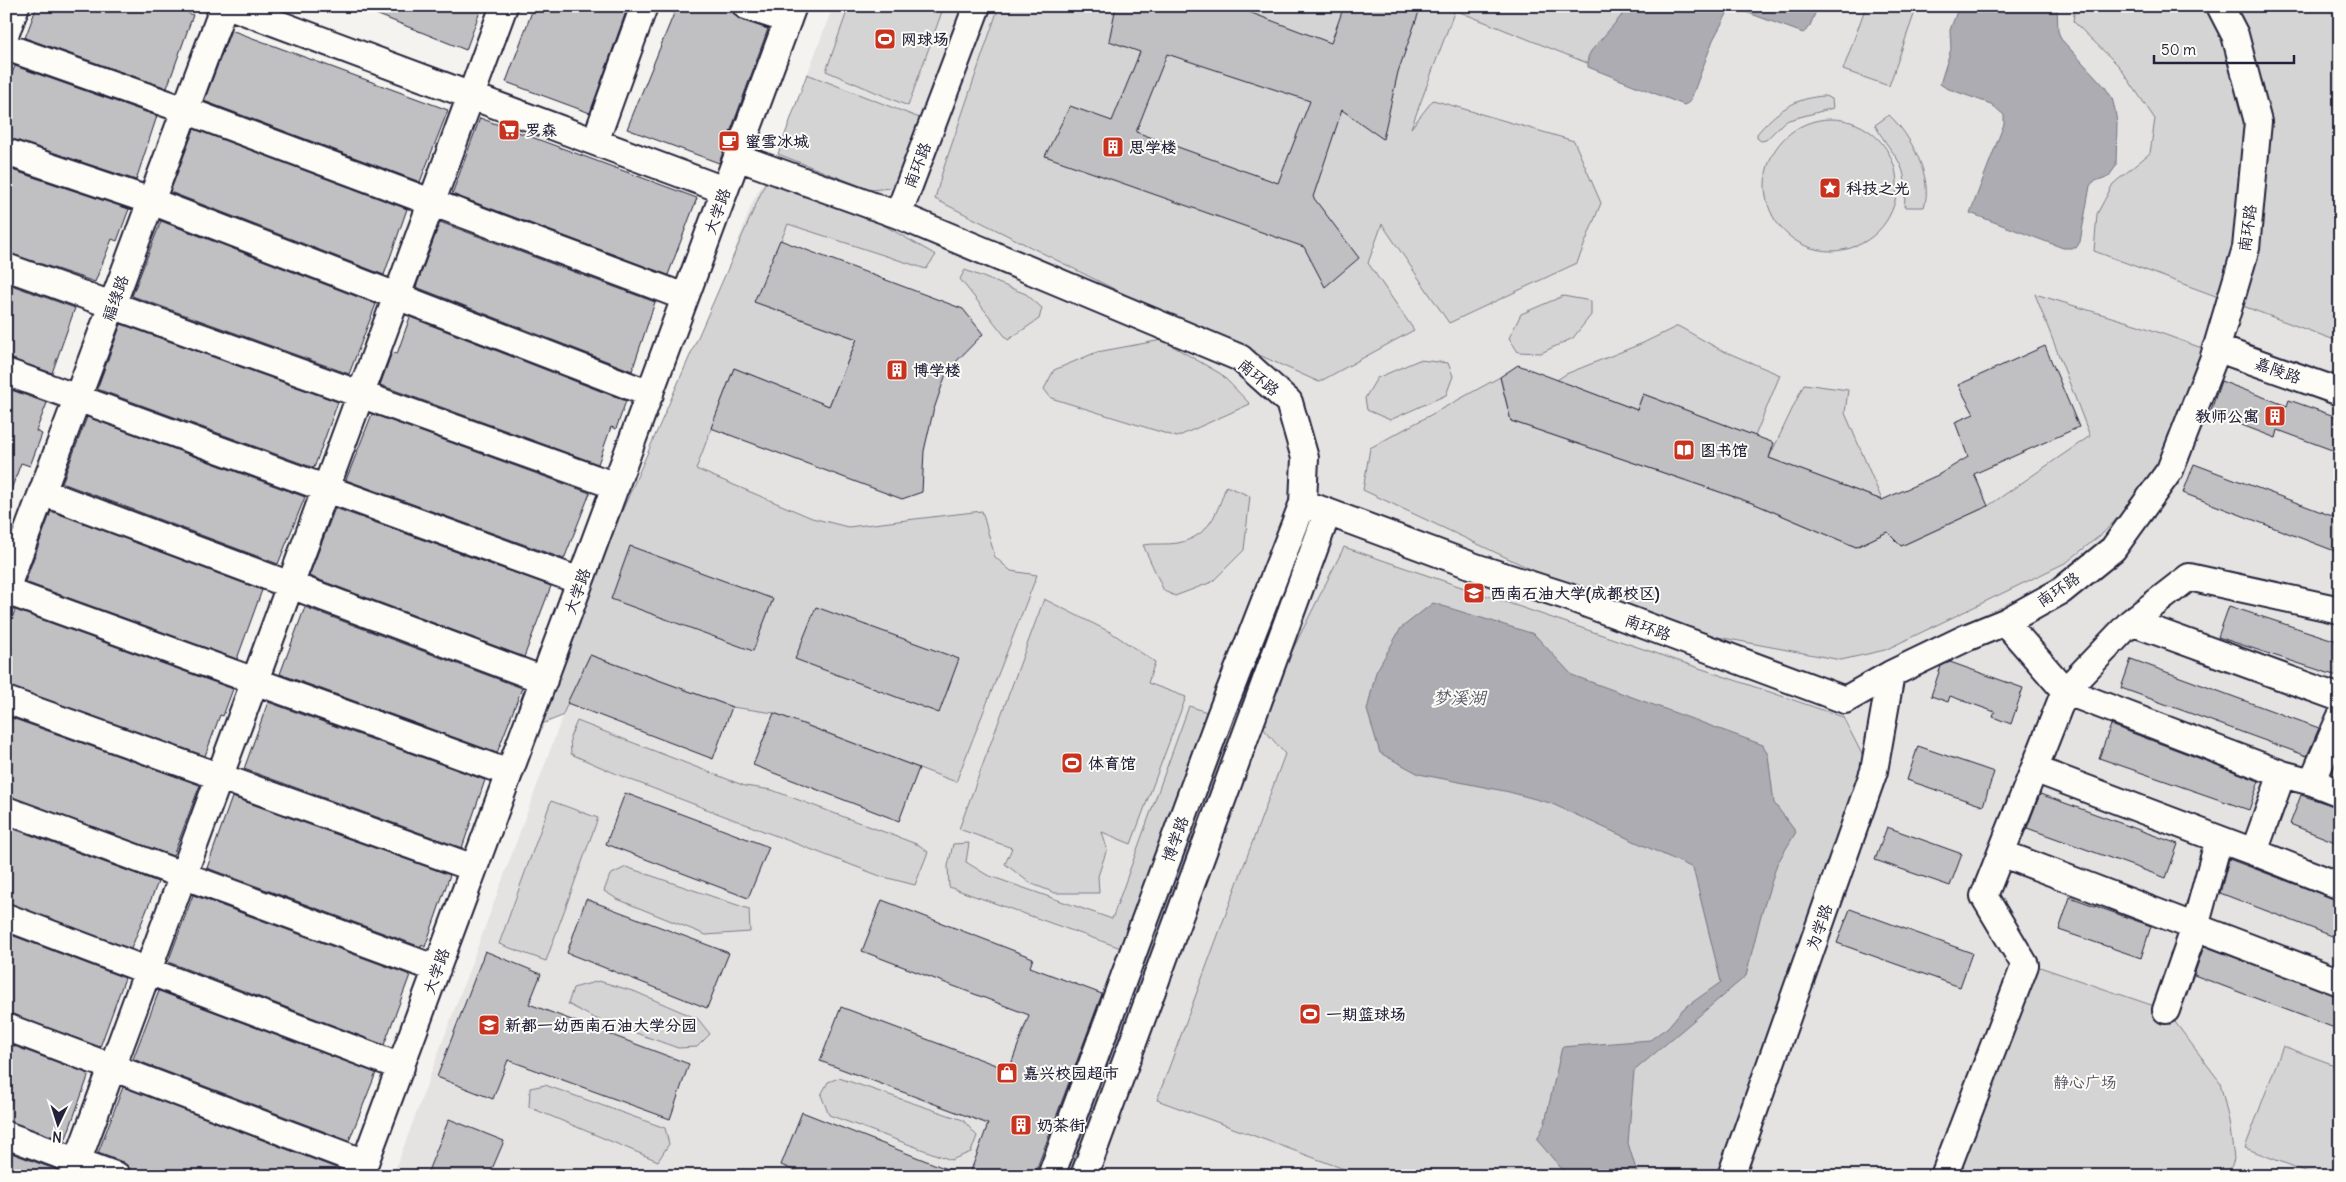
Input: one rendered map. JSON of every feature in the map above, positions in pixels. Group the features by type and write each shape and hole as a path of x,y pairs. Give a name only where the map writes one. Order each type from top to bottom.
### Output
{"street":[{"path":"6,32 16,6"},
{"name":"福缘路","path":"6,590 224,6"},
{"path":"230,6 724,190"},
{"path":"75,1169 430,202 504,6"},
{"path":"595,142 644,6"},
{"path":"746,6 790,13"},
{"name":"南环路","path":"977,6 898,214 1240,358 1289,402 1305,458 1303,503 1327,514 1478,568 1566,596 1845,700 1892,674 1968,637 2005,622 2060,591 2113,549 2170,470 2216,348 2246,248 2258,122 2235,35 2220,6"},
{"name":"大学路","path":"362,1169 790,13"},
{"path":"6,47 185,110 685,297"},
{"path":"6,152 151,201 650,394"},
{"path":"737,157 898,214"},
{"path":"6,267 616,486"},
{"name":"嘉陵路","path":"2216,348 2340,392"},
{"path":"6,372 580,581"},
{"path":"42,492 544,680"},
{"name":"博学路","path":"1051,1176 1220,716 1303,503"},
{"name":"博学路","path":"1084,1176 1327,514"},
{"path":"1944,1176 2025,965 1984,896 2065,692 2130,622 2188,577 2340,610"},
{"path":"6,590 509,773"},
{"path":"2005,622 2065,692 2282,774 2312,782 2340,793"},
{"path":"2130,622 2340,698"},
{"name":"为学路","path":"1731,1176 1874,771 1892,674"},
{"path":"6,700 474,868"},
{"path":"2312,782 2340,718"},
{"path":"2034,770 2340,886"},
{"path":"2254,852 2282,774"},
{"path":"6,810 437,969"},
{"path":"2166,1010 2195,927 2219,839"},
{"path":"2001,854 2340,982"},
{"path":"6,917 401,1067"},
{"path":"6,1027 362,1169"},
{"path":"6,1135 75,1169 117,1176"}],"shaded area":[{"name":"西南石油大学(成都校区)","path":"833,6 2340,6 2340,1176 393,1176 752,203 774,163"}],"green space":[{"name":"网球场","path":"849,6 944,6 908,106 826,71"},
{"path":"999,6 1623,6 1619,20 1595,48 1587,63 1455,10 1411,128 1433,100 1574,141 1601,203 1577,263 1449,323 1382,224 1368,263 1414,330 1319,382 1126,295 935,199 942,173"},
{"path":"1866,6 1917,6 1889,86 1843,70"},
{"path":"2075,6 2340,6 2340,342 2094,251 2097,214 2113,184 2150,153 2155,119 2119,66 2073,21"},
{"path":"807,74 922,119 901,173 890,188 871,190 778,154"},
{"path":"1825,96 1832,99 1833,108 1785,121 1766,140 1761,141 1757,138 1757,134 1764,126 1787,107 1805,99"},
{"path":"1889,115 1905,133 1923,170 1926,183 1924,207 1904,207 1905,180 1902,170 1899,162 1875,125"},
{"path":"1831,119 1844,120 1856,124 1878,138 1892,160 1896,172 1896,198 1892,210 1878,232 1856,246 1844,250 1831,251 1818,250 1806,246 1784,232 1770,210 1766,198 1765,185 1766,172 1770,160 1784,138 1806,124 1818,120"},
{"path":"774,163 936,255 926,269 788,224 755,302 857,339 829,406 734,368 696,469 812,518 848,527 982,511 995,557 1011,571 1037,575 956,782 774,713 732,707 590,655 562,716 542,724 613,532"},
{"path":"965,270 1026,294 1042,308 1039,319 1008,340 960,279"},
{"path":"2035,294 2138,325 2210,351 2163,466 2133,502 2103,533 2067,562 1885,650 1841,660 1707,635 1571,588 1363,490 1370,448 1500,377 1511,421 1755,504 1856,547 1887,532 1901,546 1988,506 2090,436"},
{"path":"1563,296 1591,301 1591,315 1573,338 1541,353 1518,352 1509,338 1521,314"},
{"path":"1678,326 1719,349 1780,375 1755,436 1643,394 1637,410 1557,380 1566,374 1643,343"},
{"path":"1162,340 1221,374 1250,404 1177,437 1051,398 1044,389 1054,370 1097,352"},
{"path":"1419,360 1448,363 1453,376 1446,395 1390,420 1367,410 1365,398 1377,378"},
{"path":"1804,384 1848,390 1845,413 1882,500 1769,458"},
{"path":"1226,486 1250,496 1244,550 1212,582 1175,596 1164,591 1143,545 1178,543 1198,535 1211,522"},
{"path":"1344,547 1843,717 1871,772 1728,1176 1363,1176 1157,1100 1285,754 1257,721"},
{"path":"1283,558 1305,566 1082,1176 1054,1176"},
{"name":"体育馆","path":"1044,599 1112,633 1155,662 1148,683 1186,697 1131,844 1102,832 1107,849 1098,876 1099,893 1055,893 1030,883 1005,864 1012,848 959,829"},
{"path":"1189,706 1210,713 1121,948 949,887 948,866 953,844 969,843 966,862 987,875 1112,919"},
{"path":"577,721 745,786 772,790 919,845 928,852 915,885 880,876 626,778 571,754 570,737"},
{"path":"551,801 598,818 546,961 499,944"},
{"path":"626,867 749,909 750,932 706,935 617,899 604,891 610,875"},
{"name":"静心广场","path":"2028,963 2166,1010 2220,1082 2229,1121 2234,1159 2228,1176 1947,1176"},
{"path":"599,981 636,992 698,1019 710,1034 697,1047 678,1048 594,1018 568,1004 573,988"},
{"path":"2283,1046 2340,1067 2340,1176 2318,1176 2245,1148"},
{"path":"839,1078 963,1120 977,1136 971,1152 951,1160 829,1115 821,1095 828,1082"},
{"path":"545,1085 665,1128 669,1144 658,1161 529,1107 530,1088"}],"water":[{"path":"1623,6 1818,6 1809,28 1803,33 1743,11 1728,12 1713,40 1690,102 1684,105 1588,67 1588,57 1591,51 1622,15"},
{"path":"1959,6 2057,6 2058,31 2061,39 2105,87 2112,98 2117,123 2116,166 2109,176 2093,182 2090,186 2080,242 2076,248 2063,248 1970,213 2004,124 2004,115 1991,104 1946,88 1940,84 1951,49 1950,30"},
{"name":"梦溪湖","path":"1433,603 1534,634 1572,675 1763,745 1768,755 1774,803 1796,832 1777,864 1760,919 1746,976 1634,1071 1628,1143 1638,1176 1573,1176 1560,1167 1537,1140 1545,1122 1562,1047 1650,1040 1668,1027 1683,1009 1721,982 1693,868 1550,803 1509,792 1419,774 1380,753 1367,710 1376,672 1401,628"}],"building":[{"path":"37,6 171,6 193,15 167,88 25,38"},
{"path":"356,6 482,6 466,50"},
{"path":"534,6 628,6 590,113 506,82"},
{"path":"677,6 728,6 741,20 768,29 719,163 627,129"},
{"name":"思学楼","path":"1116,6 1233,6 1331,43 1344,6 1421,6 1398,72 1383,139 1342,110 1313,197 1359,258 1325,287 1304,247 1045,156 1070,106 1112,121 1140,52 1109,41","holes":["1167,54 1310,101 1278,183 1136,132"]},
{"path":"231,30 448,110 420,182 204,101"},
{"path":"15,66 157,116 136,180 6,137 6,88"},
{"path":"480,118 697,198 668,275 452,194"},
{"path":"194,129 407,209 384,275 170,192"},
{"path":"6,168 129,209 117,241 112,239 95,282 6,252"},
{"path":"161,221 376,304 349,374 132,296"},
{"path":"440,222 655,302 632,371 416,287"},
{"name":"博学楼","path":"780,240 963,309 983,334 947,371 933,412 924,451 922,492 902,499 711,428 734,368 829,406 857,339 754,302"},
{"path":"6,283 75,308 52,373 6,357"},
{"path":"410,317 626,401 616,429 611,427 598,464 380,385 392,352 397,354"},
{"path":"121,324 338,402 314,468 97,389"},
{"name":"图书馆","path":"2045,346 2079,427 1974,474 1988,506 1901,546 1887,532 1856,547 1755,504 1511,421 1500,377 1518,365 1637,410 1643,394 1774,443 1769,458 1882,500 1938,475 1968,457 1955,422 1974,414 1958,385"},
{"name":"教师公寓","path":"2221,381 2287,406 2289,400 2340,418 2340,453 2278,430 2276,438 2210,413"},
{"path":"6,388 47,403 36,431 42,434 30,466 21,463 8,498"},
{"path":"372,414 590,493 564,559 346,480"},
{"path":"87,417 305,497 278,564 62,483"},
{"path":"2194,464 2340,519 2340,553 2183,493"},
{"path":"335,508 551,586 524,657 309,576"},
{"path":"51,511 262,590 237,659 25,582"},
{"path":"630,546 773,599 753,651 611,599"},
{"path":"2229,606 2340,642 2340,677 2218,637"},
{"path":"305,607 522,688 497,753 280,674"},
{"path":"816,607 959,659 939,713 795,659"},
{"path":"15,610 233,689 223,716 220,715 205,756 6,685 6,634"},
{"path":"590,655 732,707 713,759 567,703"},
{"path":"2131,659 2319,728 2307,756 2121,688"},
{"path":"1950,662 2023,688 2011,724 1993,717 1995,712 1950,696 1948,702 1931,696 1941,666"},
{"path":"268,702 485,780 462,848 244,769"},
{"path":"774,713 919,768 899,821 753,765"},
{"path":"6,716 200,785 173,856 6,795"},
{"path":"2111,725 2259,781 2249,810 2099,758"},
{"path":"1918,746 1994,772 1983,806 1907,780"},
{"path":"625,793 769,847 748,898 606,844"},
{"path":"2040,794 2178,844 2166,878 2027,828"},
{"path":"2301,795 2340,808 2340,844 2290,824"},
{"path":"232,797 450,875 425,947 207,868"},
{"path":"6,826 158,882 131,949 6,902"},
{"path":"1887,827 1962,854 1950,886 1875,860"},
{"path":"2229,859 2340,901 2340,939 2220,893"},
{"path":"193,895 410,975 384,1045 168,962"},
{"path":"2070,897 2151,926 2141,958 2059,930"},
{"path":"586,899 729,953 707,1008 567,953"},
{"path":"882,900 1033,958 1030,967 1102,994 1034,1176 969,1176 988,1124 820,1061 841,1007 1009,1070 1029,1015 862,951"},
{"path":"1850,909 1972,953 1960,987 1837,943"},
{"path":"6,933 125,978 100,1047 6,1012"},
{"path":"2204,946 2340,997 2340,1030 2194,975"},
{"path":"485,951 541,974 529,1004 689,1064 670,1119 508,1060 493,1099 437,1077"},
{"path":"159,991 376,1073 349,1141 133,1059"},
{"path":"6,1043 89,1074 65,1141 6,1120"},
{"path":"123,1087 339,1169 337,1176 132,1176 129,1167 123,1162 98,1153"},
{"path":"802,1112 962,1176 807,1176 781,1165"},
{"path":"449,1119 504,1141 489,1176 426,1176"},
{"path":"6,1151 57,1170 55,1176 6,1176"}],"place":[{"name":"网球场","path":"885,39"},
{"name":"罗森","path":"509,130"},
{"name":"蜜雪冰城","path":"729,141"},
{"name":"思学楼","path":"1113,147"},
{"name":"科技之光","path":"1830,188"},
{"name":"博学楼","path":"897,370"},
{"name":"教师公寓","path":"2275,416"},
{"name":"图书馆","path":"1684,450"},
{"name":"西南石油大学(成都校区)","path":"1474,593"},
{"name":"体育馆","path":"1072,763"},
{"name":"一期篮球场","path":"1310,1014"},
{"name":"新都一幼西南石油大学分园","path":"489,1025"},
{"name":"嘉兴校园超市","path":"1007,1073"},
{"name":"奶茶街","path":"1021,1125"}]}
